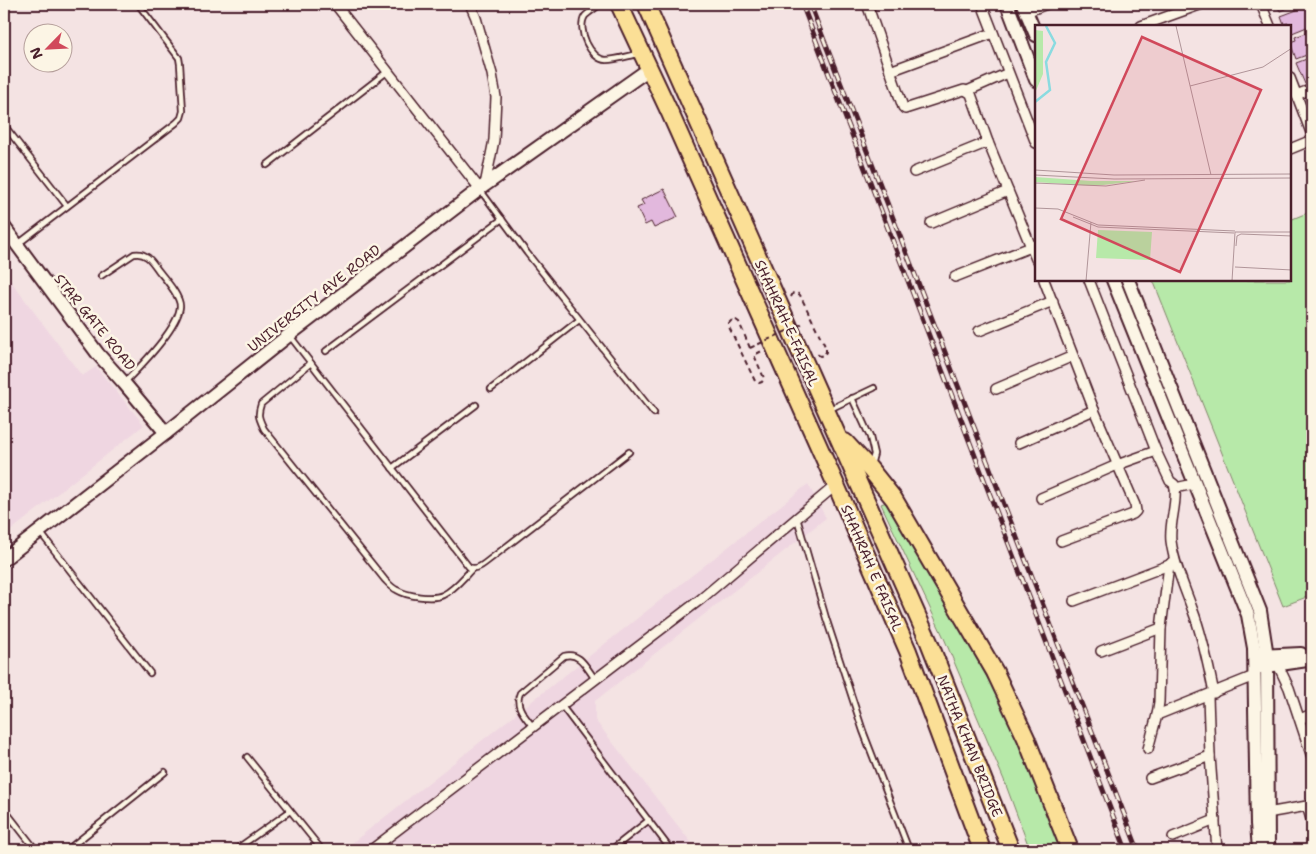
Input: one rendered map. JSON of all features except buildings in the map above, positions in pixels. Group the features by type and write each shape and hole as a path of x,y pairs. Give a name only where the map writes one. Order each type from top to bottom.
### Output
{"highway":[{"name":"SHAHRAH-E-FAISAL","path":"619,4 670,113 836,485"},
{"name":"SHAHRAH-E-FAISAL","path":"646,4 929,642"},
{"path":"836,433 870,469 894,499 994,672 1026,738 1070,850"},
{"name":"SHAHRAH E FAISAL","path":"836,485 908,651"},
{"name":"NATHA KHAN BRIDGE","path":"929,642 1011,850"},
{"name":"NATHA KHAN BRIDGE","path":"908,651 982,850"}],"street":[{"path":"335,4 483,187"},
{"path":"470,4 476,18 492,74 496,97 494,140 483,187"},
{"path":"867,4 905,109 964,90 967,91 1008,73"},
{"path":"982,4 1035,140"},
{"path":"1007,4 1035,77"},
{"path":"1035,33 1025,8 1047,4"},
{"path":"1144,25 1202,4"},
{"path":"1261,4 1267,25"},
{"path":"890,71 993,33"},
{"name":"UNIVERSITY AVE ROAD","path":"4,559 166,434 289,335 483,187 649,69"},
{"path":"1291,82 1312,135"},
{"path":"1296,95 1312,89"},
{"path":"955,277 1033,245 1008,191 971,94 967,91"},
{"path":"1291,149 1312,140"},
{"path":"914,172 988,142"},
{"path":"931,223 1008,191"},
{"name":"STAR GATE ROAD","path":"4,227 98,354 124,382 166,434"},
{"path":"1044,281 1094,410 1136,510 1133,514 1061,541"},
{"path":"1090,281 1156,452 1170,481 1174,484 1176,496 1171,519 1172,562 1161,628 1159,702 1148,749"},
{"path":"1113,281 1248,615 1254,648 1262,665 1289,688 1312,757"},
{"path":"1128,281 1260,611 1268,850"},
{"path":"979,332 1053,301"},
{"path":"996,389 1073,356"},
{"path":"1019,443 1094,410"},
{"path":"1041,498 1117,465 1156,452"},
{"path":"1175,488 1194,484"},
{"path":"371,850 701,598 836,485"},
{"path":"1074,601 1172,562"},
{"path":"1172,562 1200,631 1211,694 1210,756 1217,850"},
{"path":"1101,651 1161,628"},
{"path":"1157,715 1211,694 1262,665 1307,654 1312,651"},
{"path":"1262,665 1312,658"},
{"path":"1259,850 1257,824 1262,665"},
{"path":"1300,719 1312,714"},
{"path":"1150,778 1210,756"},
{"path":"1268,813 1310,805 1312,822"},
{"path":"1173,838 1215,820"}],"lane":[{"path":"17,245 181,118 183,111 179,58 138,4"},
{"path":"600,4 585,17 582,25 582,30 596,57 606,60 641,53"},
{"path":"267,164 388,71"},
{"path":"4,125 67,206"},
{"path":"483,187 502,219 527,253 654,413"},
{"path":"326,351 502,219"},
{"path":"101,276 134,254 140,253 150,259 175,292 180,306 176,319 162,340 144,364 124,382"},
{"path":"491,389 579,320"},
{"path":"289,335 472,569"},
{"path":"311,364 261,404 258,412 259,418 264,429 385,580 395,589 406,594 433,598 442,596 472,569 479,568 485,564 629,452"},
{"path":"826,411 874,388"},
{"path":"852,398 873,447 874,454 870,469"},
{"path":"392,468 476,405"},
{"path":"797,518 826,618 857,712 909,850"},
{"path":"39,531 150,672"},
{"path":"533,727 519,707 518,698 520,693 564,656 572,655 580,659 595,679"},
{"path":"561,705 672,850"},
{"path":"247,757 322,850"},
{"path":"67,850 165,772"},
{"path":"4,809 36,850"},
{"path":"235,850 290,811"},
{"path":"611,850 649,820"}],"path":[{"path":"791,299 794,293 800,295 826,348 824,356 816,353"},
{"path":"774,346 754,355 764,378 759,383 755,381 729,323 732,320 739,322 750,348 802,324"}],"shaded area":[{"path":"4,272 82,376 96,367 144,425 4,536"},
{"path":"808,484 826,518 595,701 595,720 697,850 343,850"},
{"path":"4,832 18,850 4,850"}],"green space":[{"path":"1312,211 1312,595 1283,606 1153,281 1291,281 1291,220"},
{"path":"889,501 1023,742 1064,850 1030,850 1004,780 944,638 881,504"}],"railway":[{"path":"802,4 1126,850"},
{"path":"810,4 1138,850"}]}
